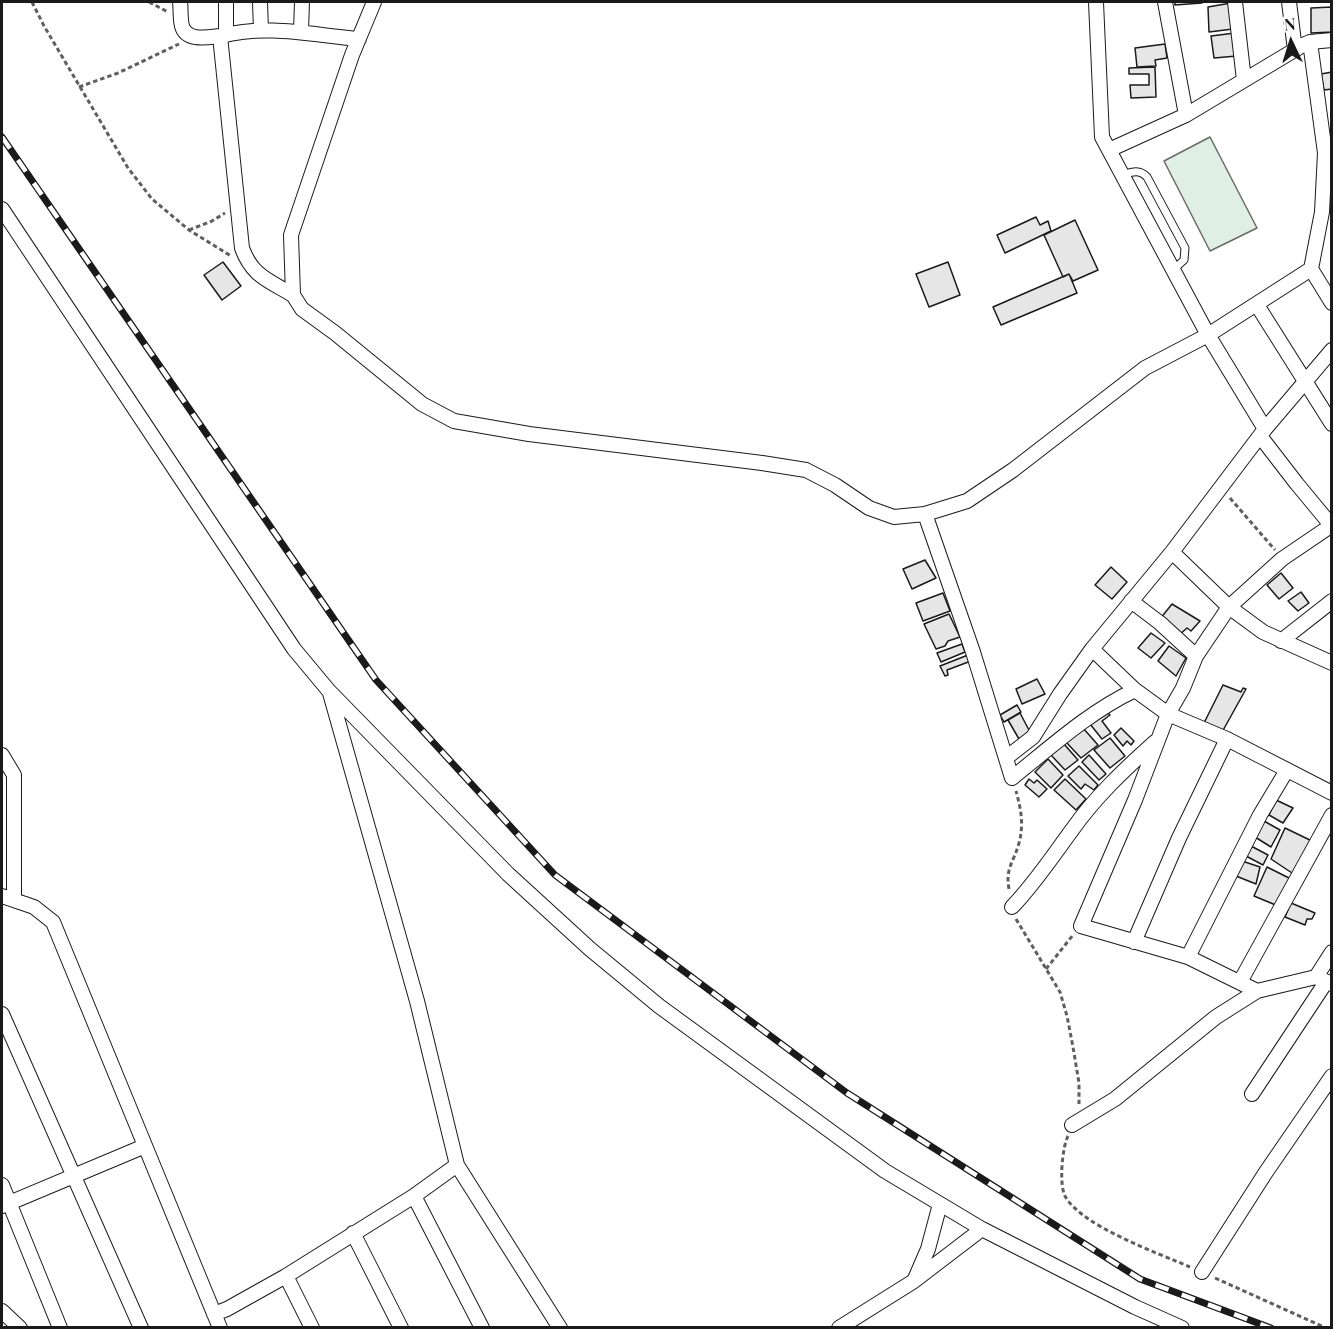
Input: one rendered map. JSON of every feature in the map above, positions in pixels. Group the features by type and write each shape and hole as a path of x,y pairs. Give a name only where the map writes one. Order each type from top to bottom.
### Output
{"street":[{"path":"180,2 182,27 192,37 261,30 301,31 359,39"},
{"path":"226,2 223,35 242,248 248,265 263,278 293,295 302,309 422,404 454,421 529,434 806,470 827,480 869,508 894,517 925,514 967,501 1013,470 1145,368 1257,305 1311,269 1326,219 1325,96 1310,42"},
{"path":"260,2 261,30"},
{"path":"301,31 302,2"},
{"path":"293,295 291,235 374,2"},
{"path":"1096,2 1102,137 1263,432 1297,484 1331,525 1282,559 1229,607 1196,656 1183,688 1168,714 1135,800 1081,926 1188,957 1257,991"},
{"path":"1165,2 1186,114"},
{"path":"1235,2 1244,80"},
{"path":"1289,2 1295,50"},
{"path":"1109,150 1186,114 1310,42 1332,40"},
{"path":"2,210 288,639 329,691 508,874 590,949 659,1006 885,1171 982,1229 1135,1307 1182,1328"},
{"path":"1311,269 1332,303"},
{"path":"1257,305 1332,424"},
{"path":"1006,758 1033,737 1092,649 1172,552 1263,432 1332,350"},
{"path":"925,514 973,652 1012,778 1088,718 1114,700 1135,690"},
{"path":"1172,552 1229,607 1263,632 1332,663"},
{"path":"1131,601 1160,623 1196,656"},
{"path":"1281,641 1332,601"},
{"path":"1092,649 1135,690 1168,714 1227,739 1332,793"},
{"path":"329,691 417,1001 457,1165 560,1328"},
{"path":"1012,907 1032,886 1072,829 1119,774 1158,739"},
{"path":"1134,942 1179,838 1227,739"},
{"path":"2,755 14,775 8,898 34,907 52,922 220,1328"},
{"path":"1188,957 1260,815 1287,770"},
{"path":"1240,982 1332,815"},
{"path":"1252,1094 1325,981 1332,952"},
{"path":"1072,1125 1115,1099 1216,1017 1257,991 1325,981"},
{"path":"2,1014 141,1328"},
{"path":"1202,1272 1266,1172 1332,1076"},
{"path":"5,1204 145,1146"},
{"path":"214,1314 227,1310 286,1276 414,1196 457,1165"},
{"path":"2,1185 5,1204 60,1328"},
{"path":"414,1196 482,1328"},
{"path":"914,1281 928,1249 940,1204"},
{"path":"839,1328 914,1281 982,1229"},
{"path":"353,1233 401,1328"},
{"path":"286,1276 312,1328"},
{"path":"2,1311 20,1328"}],"lane":[{"path":"1122,175 1135,171 1147,177 1185,248 1184,260 1173,270"}],"path":[{"path":"32,2 79,87 128,168 152,199 189,230 248,265"},
{"path":"79,87 118,73 192,37"},
{"path":"189,230 212,221 238,203"},
{"path":"1220,488 1282,559"},
{"path":"1046,969 1081,926"}],"green space":[{"path":"1210,137 1257,228 1210,251 1164,161"}],"building":[{"path":"1175,2 1202,2 1202,3 1175,5"},
{"path":"1231,3 1233,29 1209,32 1208,7"},
{"path":"1332,7 1332,32 1311,33 1311,8"},
{"path":"1235,33 1237,56 1214,58 1211,36"},
{"path":"1165,44 1167,58 1155,60 1156,66 1137,67 1135,48"},
{"path":"1155,67 1156,97 1131,98 1130,85 1149,85 1149,74 1129,74 1129,68"},
{"path":"1332,72 1332,89 1324,90 1321,74"},
{"path":"1036,217 1040,225 1048,221 1051,231 1005,253 997,235"},
{"path":"1075,220 1098,270 1073,281 1069,274 1063,277 1044,235"},
{"path":"223,262 241,286 222,300 204,275"},
{"path":"948,262 960,295 929,307 916,274"},
{"path":"1069,274 1077,293 1001,325 993,307"},
{"path":"925,560 936,578 912,589 903,569"},
{"path":"1111,567 1127,582 1112,599 1095,585"},
{"path":"1281,573 1293,588 1279,599 1267,585"},
{"path":"1301,592 1309,603 1298,611 1288,601"},
{"path":"943,593 950,611 923,621 916,603"},
{"path":"1172,604 1200,621 1191,631 1187,628 1178,636 1160,619"},
{"path":"949,614 960,637 936,649 924,624"},
{"path":"1151,633 1165,643 1151,658 1138,648"},
{"path":"962,644 965,652 941,662 937,653"},
{"path":"1169,646 1186,658 1176,676 1158,661"},
{"path":"968,655 971,661 947,670 948,675 945,676 940,666"},
{"path":"1037,679 1045,694 1022,704 1016,689"},
{"path":"1223,685 1241,692 1243,688 1246,689 1221,734 1203,725"},
{"path":"1017,705 1021,712 1004,722 1000,715"},
{"path":"1020,713 1030,732 1019,739 1008,720"},
{"path":"1108,713 1110,715 1102,721 1111,733 1102,739 1090,724"},
{"path":"1083,728 1098,745 1081,758 1066,742"},
{"path":"1121,728 1134,741 1131,745 1127,741 1123,746 1114,735"},
{"path":"1110,738 1125,756 1110,768 1094,750"},
{"path":"1064,744 1078,760 1065,770 1051,755"},
{"path":"1089,755 1106,774 1099,780 1082,762"},
{"path":"1048,759 1063,775 1051,788 1035,772"},
{"path":"1079,766 1098,785 1094,790 1085,784 1081,789 1068,776"},
{"path":"1029,779 1034,783 1037,780 1047,789 1039,797 1025,785"},
{"path":"1065,779 1086,799 1076,810 1054,790"},
{"path":"1276,800 1293,808 1283,823 1269,815"},
{"path":"1264,821 1280,830 1271,847 1255,837"},
{"path":"1285,828 1314,842 1295,875 1271,859"},
{"path":"1251,846 1268,855 1263,865 1246,856"},
{"path":"1242,861 1260,867 1256,884 1236,876"},
{"path":"1267,867 1291,879 1278,906 1254,896"},
{"path":"1291,903 1315,913 1312,919 1307,919 1305,925 1285,917"}],"railway":[{"path":"2,137 376,680 555,875 847,1093 1140,1279 1271,1328"}]}
